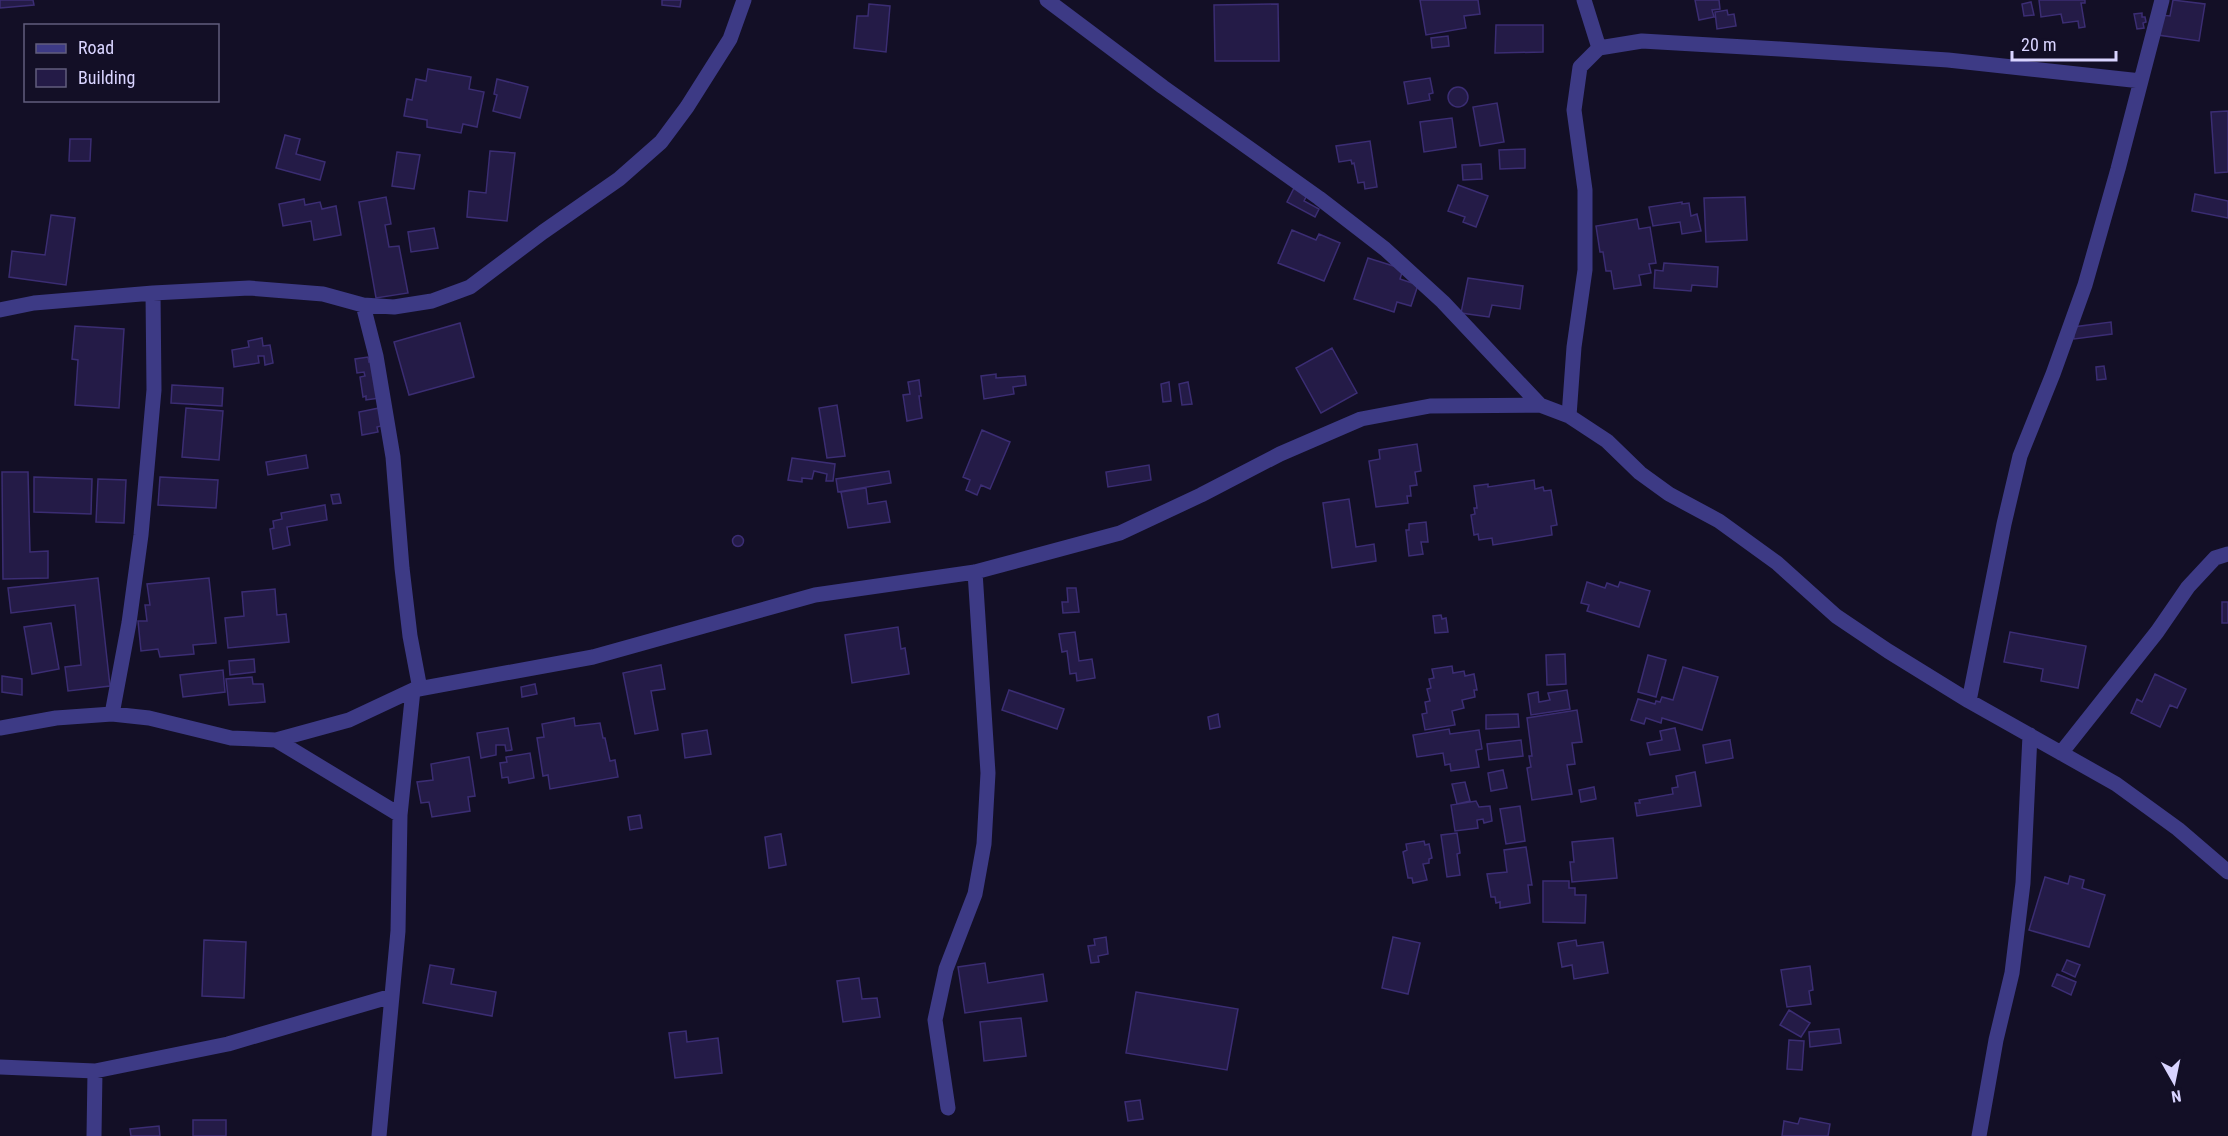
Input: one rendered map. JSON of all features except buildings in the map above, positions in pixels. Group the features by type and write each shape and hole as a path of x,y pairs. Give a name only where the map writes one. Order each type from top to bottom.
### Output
{"street":[{"path":"0,310 34,303 249,288 323,294 363,305 394,307 432,301 470,287 543,232 620,179 661,142 687,107 730,39 744,0"},
{"path":"1047,0 1163,87 1319,198 1385,249 1443,302 1539,405"},
{"path":"1584,0 1599,48"},
{"path":"1969,701 2004,524 2020,456 2085,285 2162,0"},
{"path":"1569,416 1574,347 1585,270 1585,190 1574,110 1580,67 1599,48 1642,41 1757,48 1948,60 2141,81"},
{"path":"112,714 129,623 141,535 154,390 153,293"},
{"path":"363,305 376,356 393,457 402,568 416,689 400,815 398,930 379,1136"},
{"path":"0,728 56,718 112,714 149,718 231,738 276,740 349,720 416,689 593,657 814,595 975,572 1057,552 1120,533 1280,454 1361,419 1430,406 1539,405 1569,416 1607,441 1641,473 1669,494 1719,521 1777,563 1836,616 1888,651 1969,701 2116,784 2178,829 2228,872"},
{"path":"2061,753 2157,632 2188,587 2215,558 2228,554"},
{"path":"948,1108 935,1020 946,969 975,894 984,844 988,773 975,572"},
{"path":"1979,1136 1996,1040 2012,973 2023,883 2030,735"},
{"path":"276,740 400,815"},
{"path":"0,1067 95,1071 228,1044 392,996"},
{"path":"94,1136 95,1071"}]}
